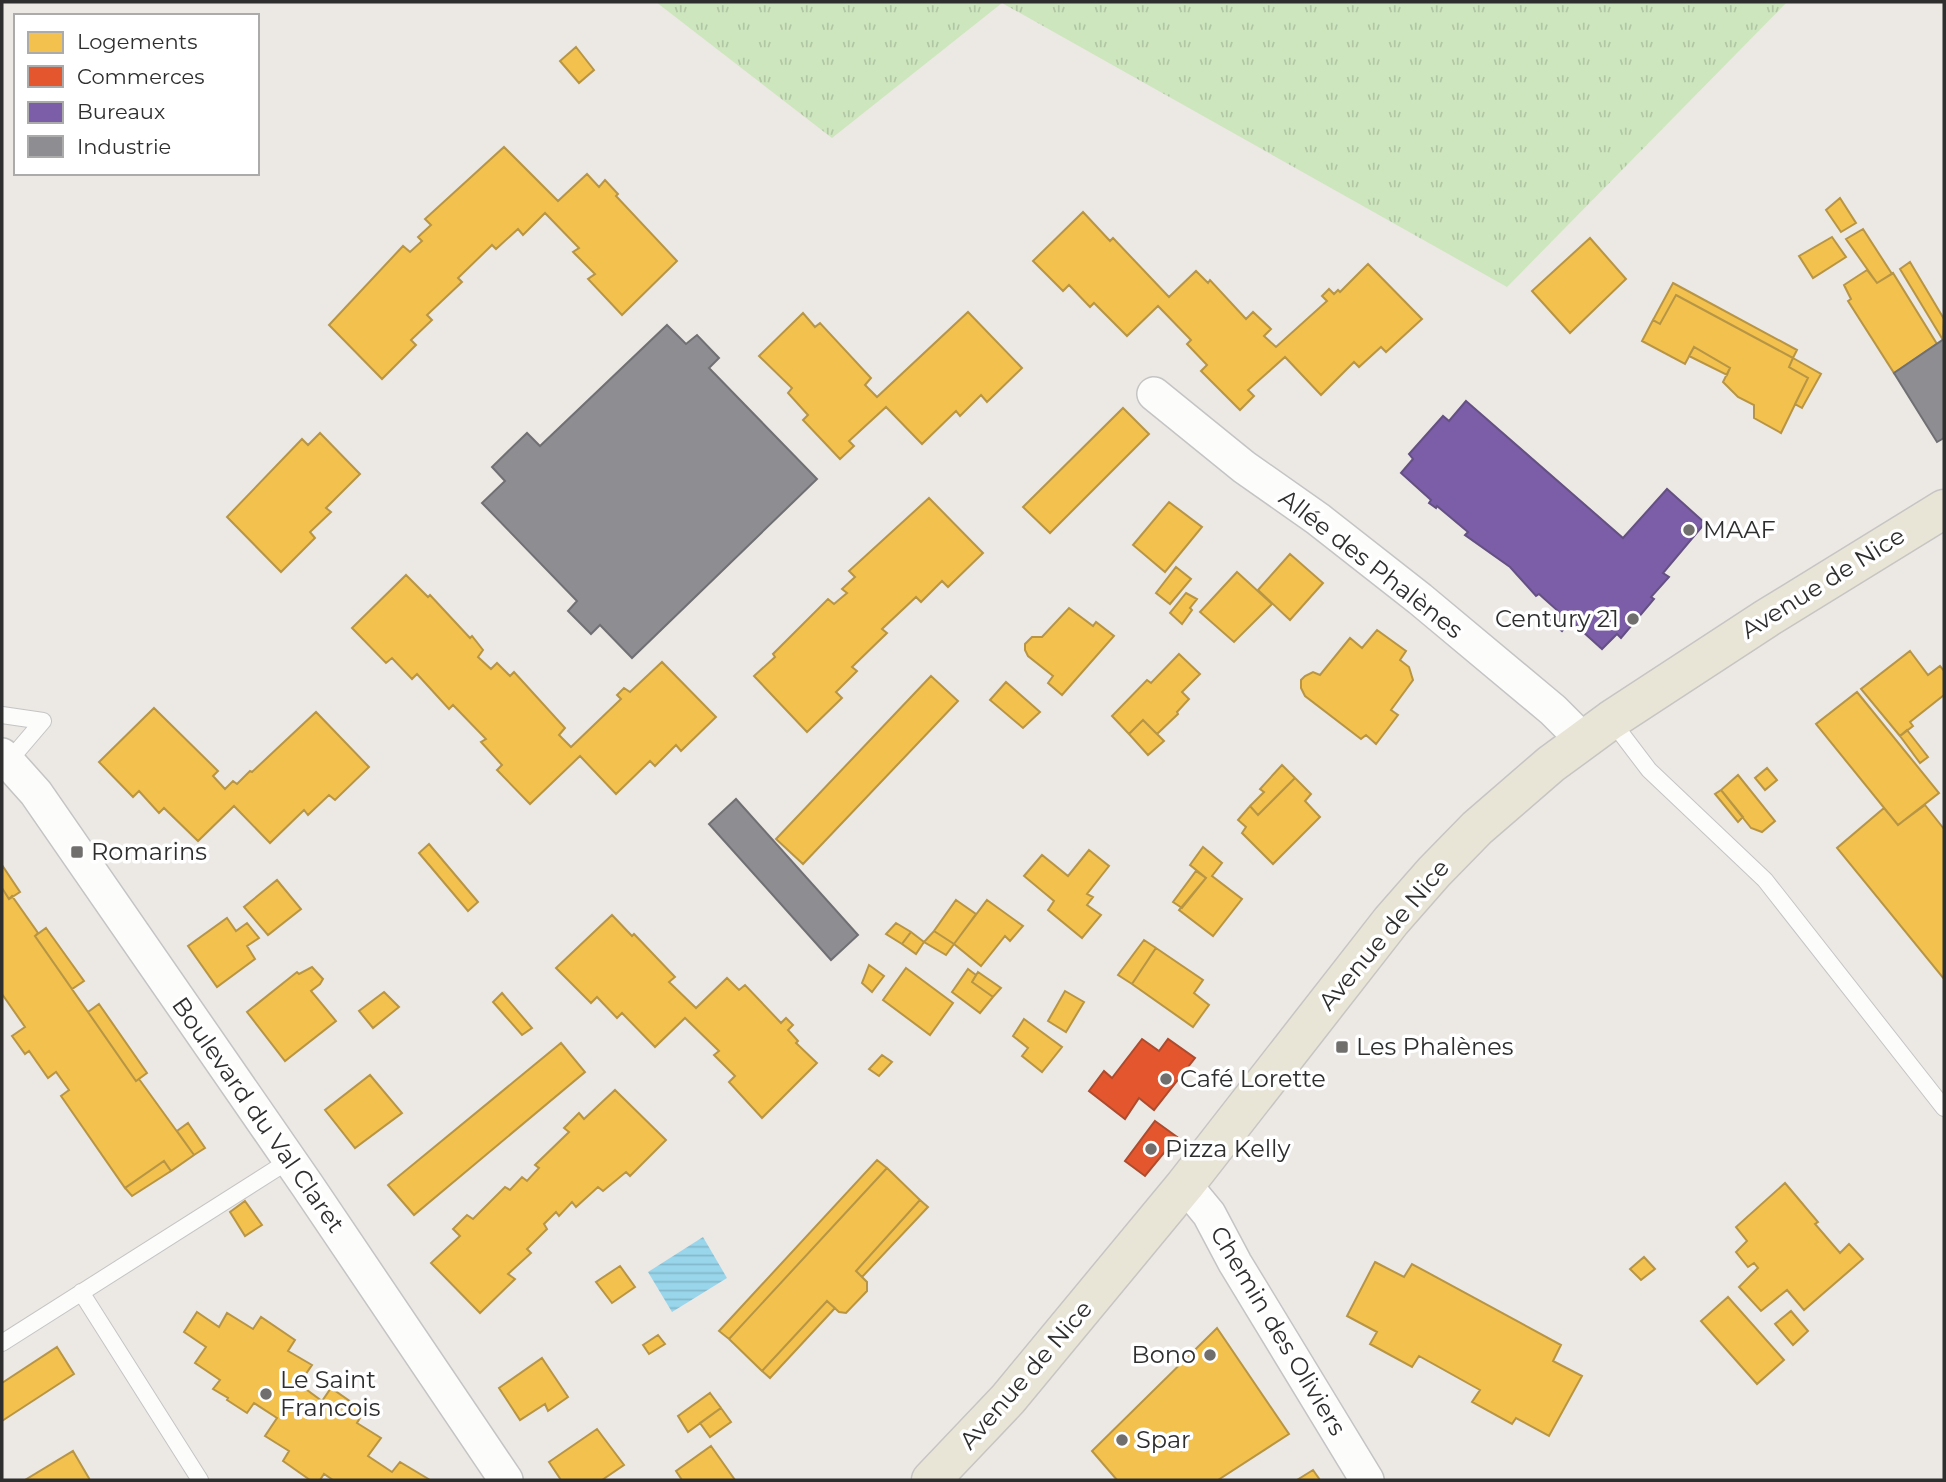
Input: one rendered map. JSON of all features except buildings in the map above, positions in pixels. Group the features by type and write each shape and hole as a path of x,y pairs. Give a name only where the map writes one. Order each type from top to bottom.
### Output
{"main road":[{"name":"Avenue de Nice","path":"931,1480 1008,1399 1185,1185 1391,920 1477,828 1551,764 1597,730 1731,641 1944,509"}],"street":[{"name":"Allée des Phalènes","path":"1154,394 1244,467 1318,519 1420,599 1553,710 1597,730"},
{"name":"Boulevard du Val Claret","path":"5,759 36,793 290,1160 506,1480"},
{"name":"Chemin des Oliviers","path":"1185,1185 1209,1214 1235,1263 1367,1480"}],"lane":[{"path":"2,715 43,721 5,759"},
{"path":"1597,730 1649,770 1765,880 1944,1108"},
{"path":"2,1343 290,1160"},
{"path":"81,1292 200,1480"}],"green space":[{"path":"656,2 1787,2 1507,287 1002,3 832,138"}],"water":[{"path":"703,1237 727,1278 672,1312 648,1272"}],"place":[{"name":"MAAF","path":"1689,530"},
{"name":"Century 21","path":"1633,619"},
{"name":"Romarins","path":"77,852"},
{"name":"Les Phalènes","path":"1342,1047"},
{"name":"Café Lorette","path":"1166,1079"},
{"name":"Pizza Kelly","path":"1151,1149"},
{"name":"Bono","path":"1210,1355"},
{"name":"Le Saint Francois","path":"266,1394"},
{"name":"Spar","path":"1122,1440"}]}
